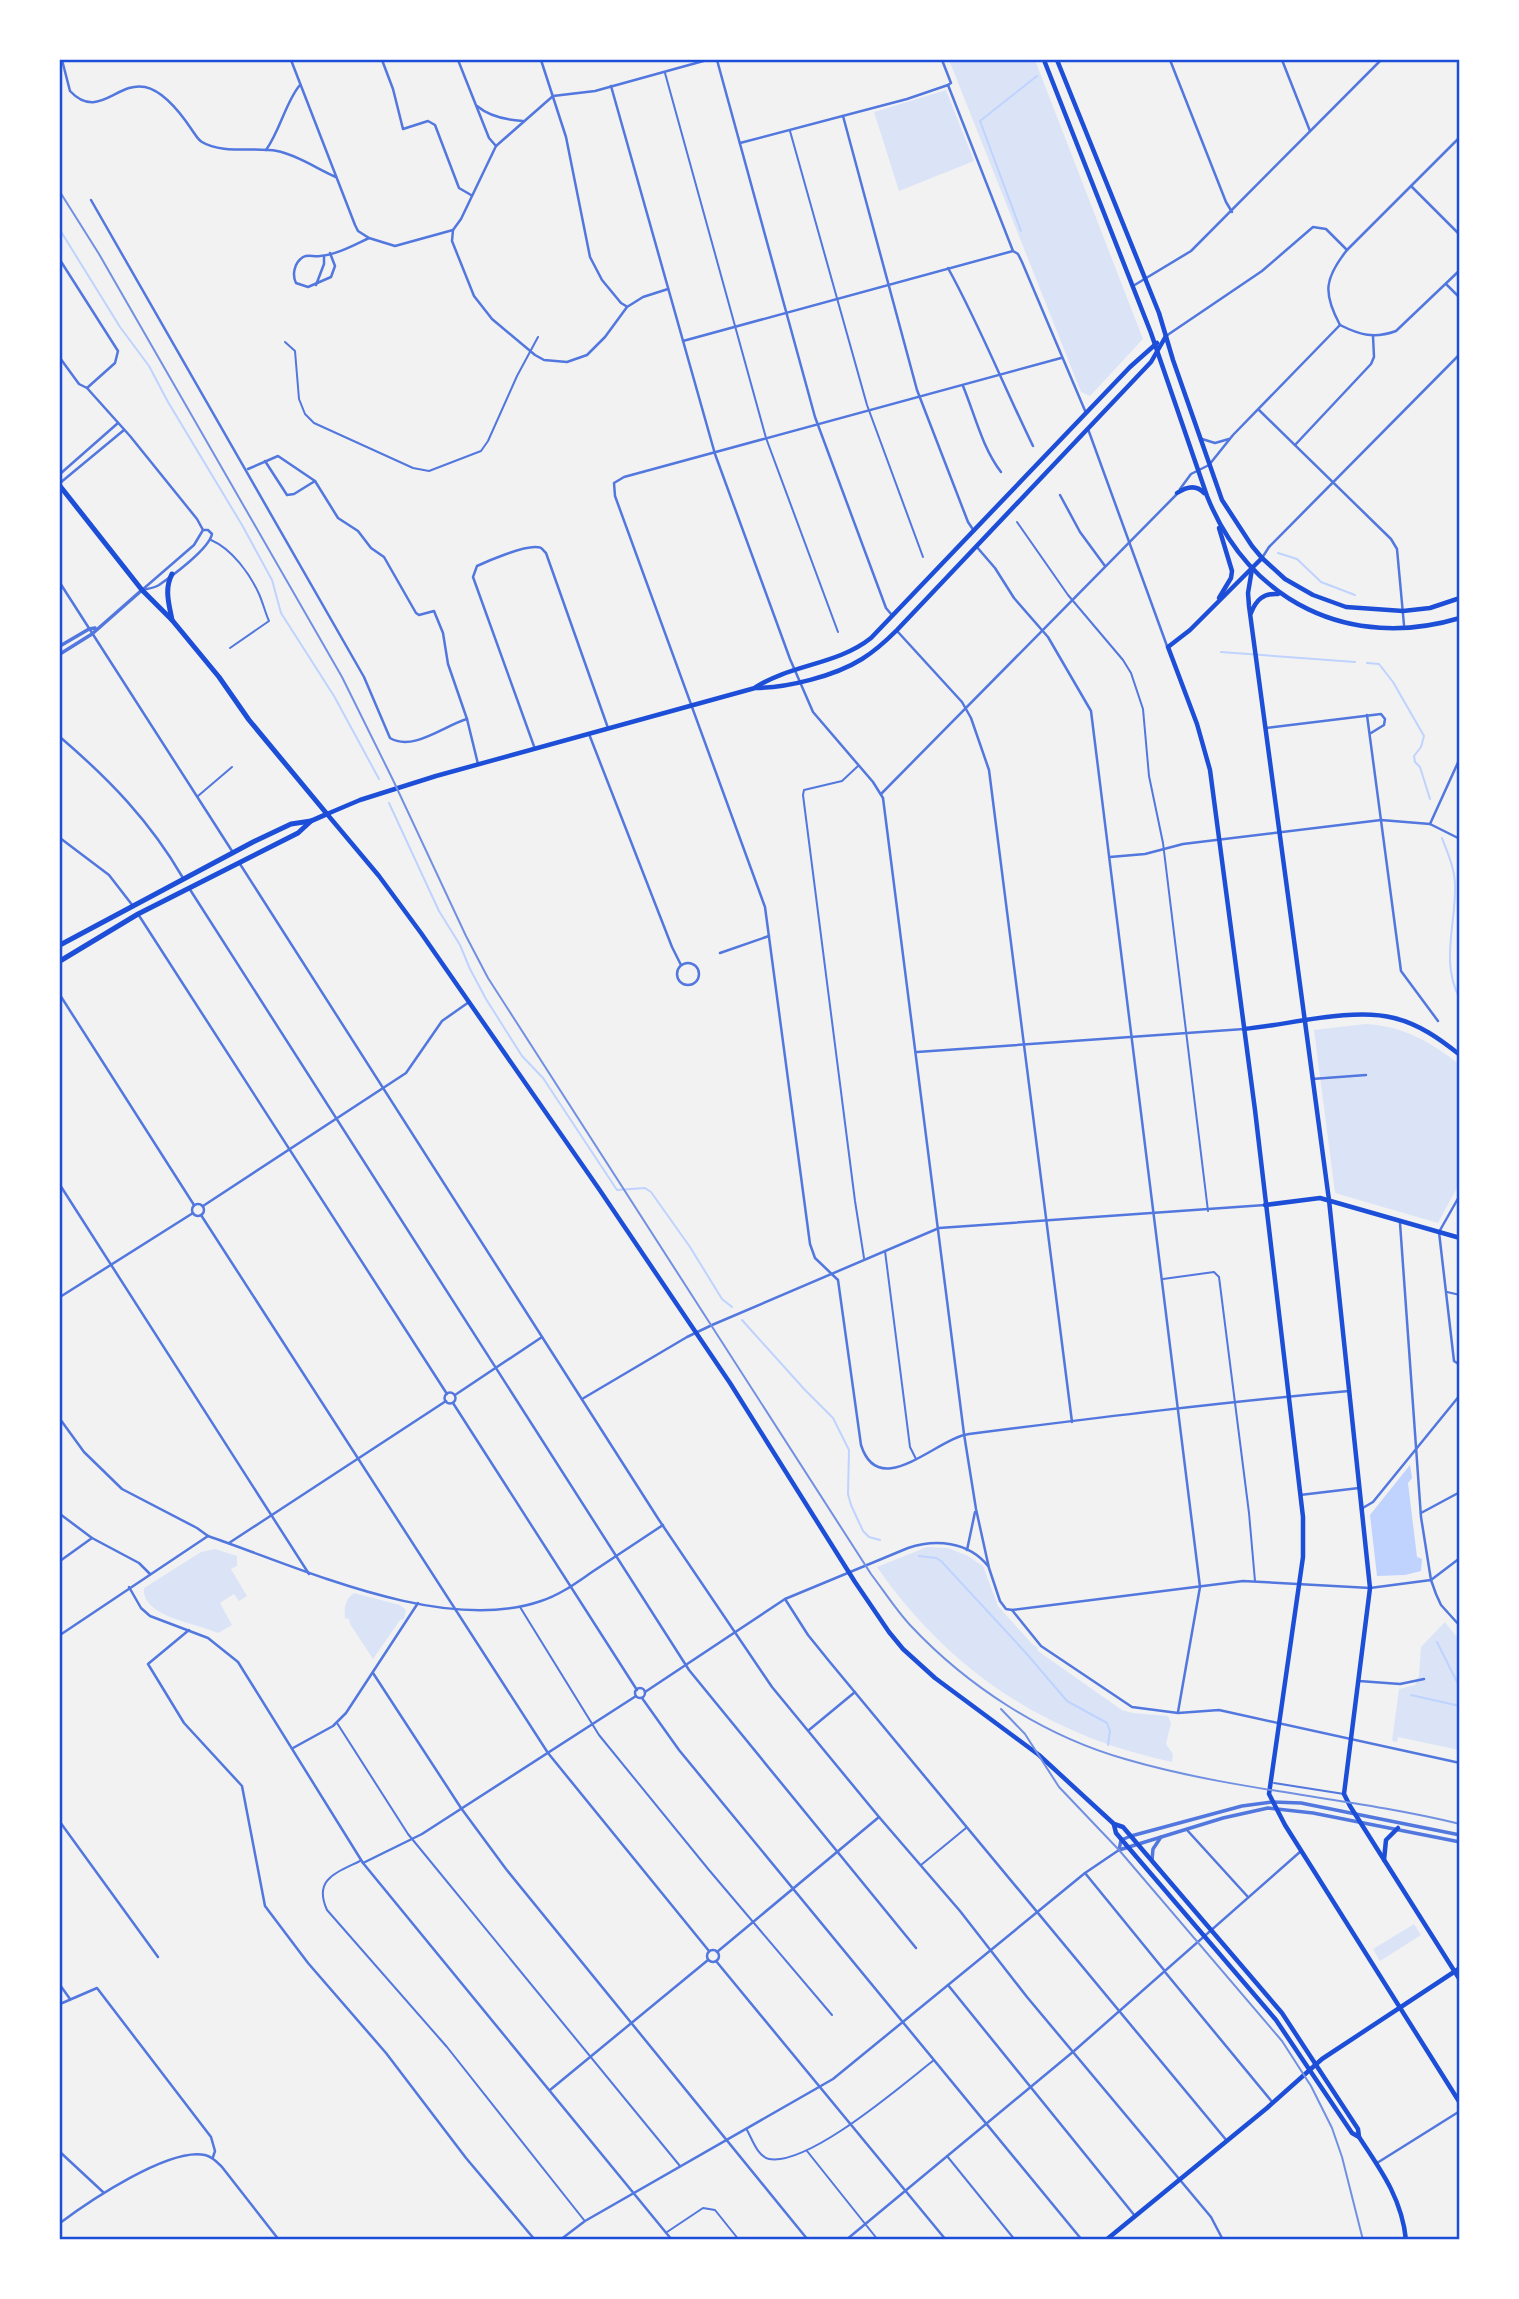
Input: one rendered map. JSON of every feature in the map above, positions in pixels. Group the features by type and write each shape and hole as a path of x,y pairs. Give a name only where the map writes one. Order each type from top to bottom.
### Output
{"highway":[{"path":"60,484 142,590 172,620 223,682 249,720 327,814 311,821 290,824 60,945"},
{"path":"172,574 167,594 172,620"},
{"path":"60,961 138,914 298,833 311,821"}],"main road":[{"path":"1044,60 1158,351 1217,520 1232,570 1231,578 1215,604"},
{"path":"1057,60 1159,313 1209,465 1224,502 1262,558 1285,579 1325,600 1346,607 1403,611 1430,607 1460,598"},
{"path":"755,688 769,679 851,652 872,638 1148,349 1166,337"},
{"path":"1166,337 1151,362 897,630 878,648 852,665 770,688 755,688 478,764 360,800 327,814 379,876 697,1332 889,1632 918,1663 1039,1755 1114,1824 1123,1827 1152,1860 1276,2020 1352,2133 1359,2137"},
{"path":"1177,494 1192,487 1207,496"},
{"path":"1217,520 1252,568 1280,594 1331,620 1359,627 1405,629 1460,618"},
{"path":"1262,558 1191,630 1168,647 1206,754 1220,841 1300,1495 1304,1546 1269,1794 1301,1851 1460,2103"},
{"path":"1252,568 1248,593 1329,1200 1370,1588 1344,1794 1460,1980"},
{"path":"1233,587 1242,585 1248,593"},
{"path":"1251,614 1261,597 1280,594"},
{"path":"1244,1029 1364,1015 1393,1017 1426,1031 1460,1055"},
{"path":"1265,1205 1320,1198 1460,1238"},
{"path":"1114,1824 1121,1840 1282,2013 1358,2129 1359,2137 1398,2200 1406,2239"},
{"path":"1384,1861 1386,1840 1398,1829"},
{"path":"1106,2239 1317,2064 1460,1968"}],"street":[{"path":"62,60 71,91 83,100 103,101 132,87 146,87 155,91 175,109 201,142 217,147 288,154 336,177"},
{"path":"291,60 358,231 369,238 395,246 453,230"},
{"path":"382,60 404,128 428,121 435,125 459,188 471,195"},
{"path":"458,60 489,138 496,146"},
{"path":"541,60 566,138 590,257 602,280 627,307"},
{"path":"668,289 643,297 627,307 606,337 587,355 567,362 544,360 492,319 474,296 452,241 453,230 461,219 496,146 553,96 611,86 707,60"},
{"path":"717,60 818,424 886,608 894,617"},
{"path":"740,143 948,85 951,83 942,60"},
{"path":"1170,60 1232,212"},
{"path":"1282,60 1310,131"},
{"path":"1133,286 1191,251 1381,60"},
{"path":"266,150 278,132 294,91 300,85"},
{"path":"948,85 1013,251 1022,262 1086,413"},
{"path":"611,86 715,454 795,671 814,712 881,794 917,1052 964,1434 976,1509 989,1568 1000,1601 1006,1609 1012,1610 1255,1581 1370,1588 1431,1580 1460,1558"},
{"path":"476,105 494,116 523,121"},
{"path":"843,116 919,397 968,522 974,531"},
{"path":"1460,137 1335,265 1327,292 1330,306 1340,325 1353,332 1373,336 1396,331 1460,270"},
{"path":"1411,186 1460,235"},
{"path":"92,200 364,677 390,738 397,742 428,737 455,722 467,719"},
{"path":"1166,337 1262,271 1313,227 1326,229 1347,250"},
{"path":"330,253 335,266 334,272 327,280 308,288 299,286 293,277 304,257 324,256 330,253 369,238"},
{"path":"683,341 1013,251"},
{"path":"316,285 324,264 324,256"},
{"path":"60,260 118,351 116,363 87,388"},
{"path":"948,268 971,309 998,375 1033,446"},
{"path":"1446,284 1460,298"},
{"path":"881,794 1177,494 1191,474 1209,465 1229,439 1340,325"},
{"path":"1295,445 1371,364 1374,357 1373,336"},
{"path":"1262,558 1269,547 1460,354"},
{"path":"60,358 79,384 87,388 124,430 197,519 203,530 211,532 210,541 202,550 156,587 142,590"},
{"path":"1061,358 624,477 614,483 615,496 765,907 810,1244 815,1258 838,1280 861,1445 868,1460 880,1467 896,1468 964,1434 1349,1391"},
{"path":"963,385 978,426 1001,472"},
{"path":"1258,409 1391,539 1397,549 1405,629"},
{"path":"60,474 118,423"},
{"path":"1088,429 1168,647"},
{"path":"60,484 124,430"},
{"path":"1200,438 1215,443 1229,439"},
{"path":"247,470 274,456 281,457 315,481 338,518 358,531 371,548 384,557 416,613 419,615 434,611 447,647 448,664 467,719 478,764"},
{"path":"265,461 286,495 294,494 315,481"},
{"path":"1060,495 1080,532 1105,566"},
{"path":"60,654 92,634 194,545 203,530"},
{"path":"200,537 204,542 210,541"},
{"path":"976,546 995,568 1014,598 1042,630 1091,711 1200,1587 1178,1713"},
{"path":"535,749 474,582 473,571 485,562 532,547 542,549 546,553 608,728"},
{"path":"60,583 233,853"},
{"path":"60,646 89,629 97,628"},
{"path":"897,630 966,708 989,770 1072,1422"},
{"path":"1266,728 1381,714 1385,719 1384,725 1371,733"},
{"path":"1367,715 1401,971 1438,1021"},
{"path":"589,734 681,965"},
{"path":"60,737 124,796 184,880"},
{"path":"1430,824 1460,758"},
{"path":"1110,858 1144,854 1183,844 1381,820 1430,824 1460,839"},
{"path":"60,838 108,875 133,906"},
{"path":"240,862 542,1338 772,1687 1211,2217 1223,2239"},
{"path":"189,888 699,1684 916,1948"},
{"path":"138,914 447,1394 446,1401 271,1513 229,1543"},
{"path":"720,953 769,936"},
{"path":"681,965 695,965 698,972 694,982 688,985 678,979 677,972 681,965"},
{"path":"60,995 194,1205 193,1213"},
{"path":"203,1206 385,1088 411,1067 442,1021 469,1002"},
{"path":"917,1052 1244,1029"},
{"path":"1312,1079 1366,1075"},
{"path":"60,1185 309,1574"},
{"path":"1460,1195 1439,1232 1454,1361 1460,1365"},
{"path":"194,1205 198,1203 203,1206"},
{"path":"582,1399 697,1332 939,1228 1265,1205"},
{"path":"201,1215 203,1206"},
{"path":"60,1297 193,1213 201,1215 548,1753 709,1951 717,1952 879,1818"},
{"path":"1400,1222 1421,1513 1431,1580 1441,1605 1460,1626"},
{"path":"447,1394 455,1395 542,1338"},
{"path":"362,1862 412,1838 636,1696 637,1690 453,1403 455,1395"},
{"path":"1361,1509 1373,1502 1460,1395"},
{"path":"446,1401 448,1404 453,1403"},
{"path":"60,1419 84,1452 122,1489 208,1536 309,1574 418,1603 495,1610 543,1601 663,1525"},
{"path":"1300,1495 1359,1488"},
{"path":"1421,1513 1460,1492"},
{"path":"967,1550 976,1509"},
{"path":"60,1514 92,1538 139,1563 150,1574"},
{"path":"60,1636 208,1536"},
{"path":"60,1561 92,1538"},
{"path":"642,1698 645,1692 785,1599 922,1543 947,1543 967,1550 983,1560 989,1568"},
{"path":"129,1587 141,1608 150,1616 190,1630 218,1644 238,1662 362,1862 672,2239"},
{"path":"785,1599 808,1635 1227,2141"},
{"path":"293,1748 337,1723 418,1603"},
{"path":"1012,1610 1041,1646 1126,1705 1178,1713 1220,1710 1460,1763"},
{"path":"190,1630 148,1664 184,1723 242,1786 265,1906 308,1963 386,2053 466,2158 535,2239"},
{"path":"373,1673 461,1808 506,1869 808,2239"},
{"path":"1359,1681 1394,1684 1424,1679"},
{"path":"637,1690 645,1692"},
{"path":"808,1731 855,1692"},
{"path":"636,1696 642,1698 679,1750 1082,2239"},
{"path":"1119,1850 1121,1840 1131,1836 1246,1805 1296,1802 1460,1842"},
{"path":"560,2239 585,2221 820,2088 1085,1873 1119,1850 1273,1805 1460,1835"},
{"path":"60,1822 158,1957"},
{"path":"1186,1829 1248,1897"},
{"path":"1152,1860 1153,1849 1162,1836"},
{"path":"846,2239 1074,2051 1301,1851"},
{"path":"1085,1873 1273,2103"},
{"path":"708,1960 709,1951"},
{"path":"716,1961 719,1956 717,1952"},
{"path":"550,2090 708,1960 716,1961 946,2239"},
{"path":"60,1985 70,1999"},
{"path":"948,1985 1135,2216"},
{"path":"60,2004 97,1988 211,2137 215,2151 213,2157"},
{"path":"1377,2164 1460,2111"},
{"path":"60,2152 103,2192"},
{"path":"60,2223 103,2192 143,2172 197,2154 213,2157 279,2239"}],"lane":[{"path":"664,72 766,439 838,632"},
{"path":"789,130 869,410 923,557"},
{"path":"285,342 295,351 301,408 314,423 413,468 429,471 481,452 529,350 538,337"},
{"path":"1017,522 1131,673 1143,709 1151,786 1164,849 1188,1033 1208,1210"},
{"path":"210,541 226,550 250,578 269,621 229,648"},
{"path":"858,766 842,781 804,790 803,795 864,1259"},
{"path":"197,796 232,767"},
{"path":"885,1250 910,1447 916,1459"},
{"path":"1163,1279 1214,1272 1218,1274 1236,1402 1255,1581"},
{"path":"1446,1292 1460,1295"},
{"path":"520,1607 600,1735 709,1870 832,2015"},
{"path":"337,1723 408,1835 680,2167"},
{"path":"1269,1782 1344,1794"},
{"path":"920,1866 966,1828"},
{"path":"362,1862 343,1869 325,1882 321,1889 327,1910 447,2047 585,2221"},
{"path":"747,2130 761,2154 768,2159 785,2158 807,2151 850,2124 934,2060"},
{"path":"807,2151 878,2239"},
{"path":"947,2156 1015,2239"},
{"path":"666,2232 703,2208 715,2210 739,2239"}],"shaded area":[{"path":"949,60 1035,60 1143,339 1090,396 1081,392"},
{"path":"946,90 974,161 899,191 874,112"},
{"path":"1365,1024 1404,1031 1437,1048 1459,1064 1459,1184 1438,1223 1335,1193 1314,1030"},
{"path":"927,1547 948,1548 983,1566 998,1606 1038,1651 1122,1710 1168,1716 1171,1723 1166,1744 1173,1754 1172,1762 1084,1735 1005,1694 969,1668 936,1638 905,1604 877,1567"},
{"path":"215,1549 237,1556 237,1566 231,1569 247,1596 239,1601 234,1594 220,1603 232,1625 218,1633 172,1618 151,1606 145,1598 144,1588 201,1552"},
{"path":"354,1593 400,1605 406,1610 404,1619 400,1620 373,1659 349,1619 345,1618 346,1604"},
{"path":"1445,1622 1459,1640 1459,1750 1398,1737 1397,1742 1392,1741 1399,1689 1415,1685 1419,1675 1421,1647"},
{"path":"1414,1924 1421,1935 1380,1961 1373,1949"}],"water":[{"path":"1410,1465 1412,1478 1408,1483 1417,1557 1422,1559 1421,1571 1405,1575 1377,1576 1370,1515"}],"waterway":[{"path":"1021,231 980,121 1037,76"},
{"path":"60,230 120,327 149,366 242,525 272,580 281,613 334,696 379,779"},
{"path":"1278,553 1297,559 1321,582 1355,595"},
{"path":"1221,652 1355,662"},
{"path":"1367,663 1379,664 1393,682 1424,736 1421,747 1414,756 1430,799"},
{"path":"389,803 439,911 460,945 486,999 522,1056 543,1078 617,1190 645,1188 651,1192 722,1299 732,1307"},
{"path":"1442,838 1455,880 1450,957 1454,985 1460,999"},
{"path":"742,1320 833,1418 849,1450 848,1494 851,1505 863,1531 869,1537 880,1540"},
{"path":"919,1556 941,1561 1067,1701 1107,1723 1110,1731 1108,1745"},
{"path":"1437,1642 1460,1688"},
{"path":"1411,1695 1460,1706"}],"railway":[{"path":"60,192 99,254 342,677 488,978 871,1574 905,1619 932,1647 982,1688 1036,1723 1095,1749 1208,1779 1460,1824"},
{"path":"1001,1709 1025,1734 1059,1787 1119,1850 1282,2041 1311,2086 1332,2128 1363,2240"}]}
